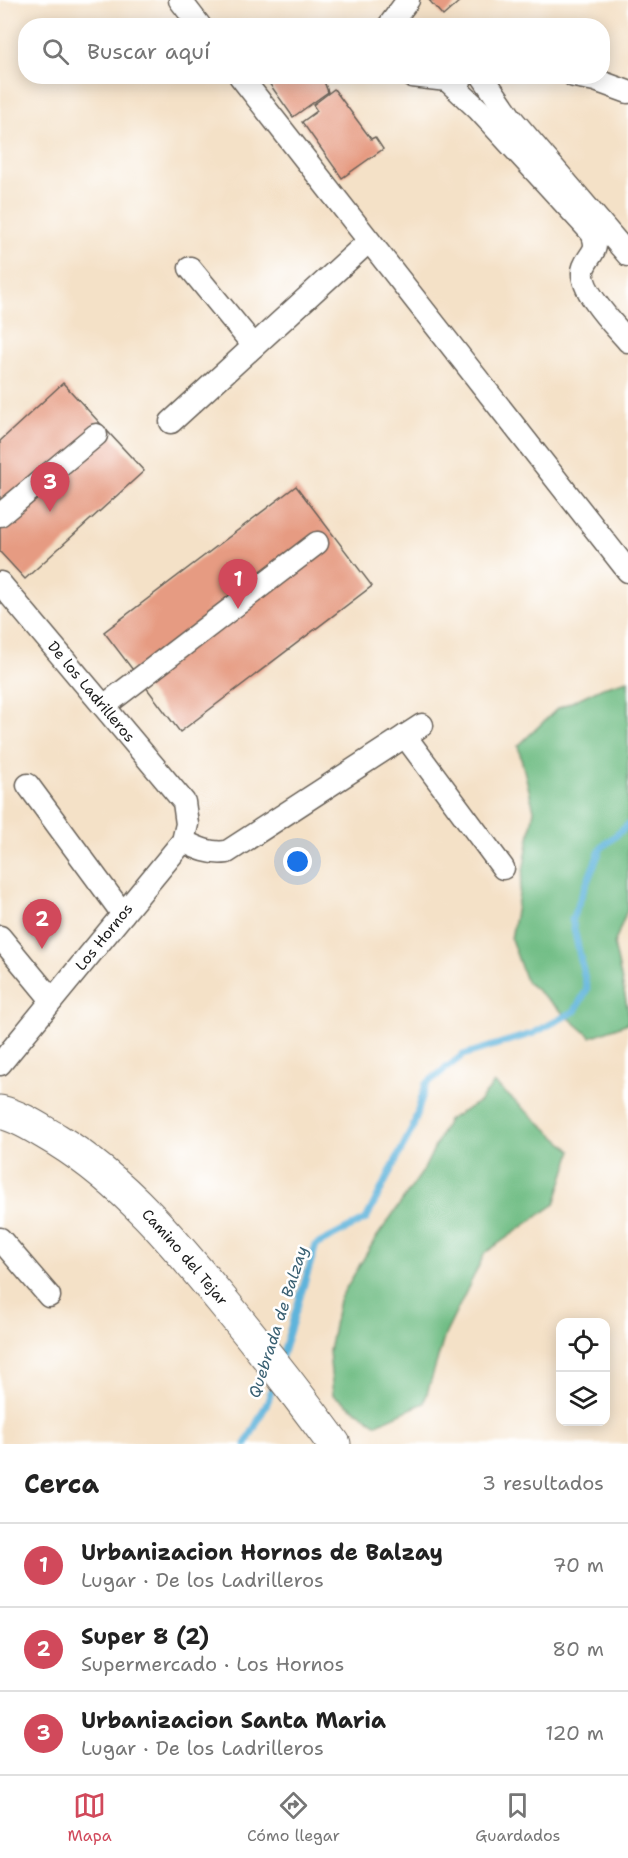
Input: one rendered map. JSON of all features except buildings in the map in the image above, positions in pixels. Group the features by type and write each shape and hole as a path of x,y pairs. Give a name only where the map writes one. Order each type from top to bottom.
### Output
{"street":[{"path":"180,0 194,18"},
{"path":"395,18 408,0"},
{"path":"246,84 628,571"},
{"path":"451,84 479,110 592,233 596,242 595,250 584,267 585,286 628,341"},
{"path":"489,84 511,118 628,255"},
{"path":"606,84 628,92"},
{"path":"171,422 369,241"},
{"path":"190,268 254,346"},
{"path":"0,515 96,435"},
{"path":"104,706 317,543"},
{"name":"De los Ladrilleros","path":"0,583 184,802 187,824 183,841"},
{"path":"183,841 202,851 216,854 227,852 413,730 503,868"},
{"path":"28,785 123,914"},
{"name":"Los Hornos","path":"0,1064 183,841"},
{"path":"0,937 52,1000"},
{"name":"Camino del Tejar","path":"0,1112 24,1120 43,1131 81,1155 119,1185 178,1246 289,1382 334,1444"},
{"path":"0,1239 49,1296"}],"green space":[{"path":"628,680 628,908 614,944 628,1010 628,1023 591,1037 526,981 511,939 534,810 518,746 557,709 603,687"},
{"path":"494,1083 572,1151 555,1204 485,1253 445,1335 424,1403 377,1424 333,1395 329,1351 339,1300 374,1241 423,1171 448,1120 479,1102"}],"waterway":[{"name":"Quebrada de Balzay","path":"281,1359 316,1245 366,1219 413,1127 426,1084 463,1055 534,1033 575,1011 587,989 572,919 601,848 628,825"},
{"name":"Quebrada de Balzay","path":"246,1444 268,1401 274,1381"}],"place":[{"name":"Urbanizacion Santa Maria","path":"50,512"},
{"name":"Urbanizacion Hornos de Balzay","path":"238,609"},
{"name":"Super 8 (2)","path":"42,949"}]}
